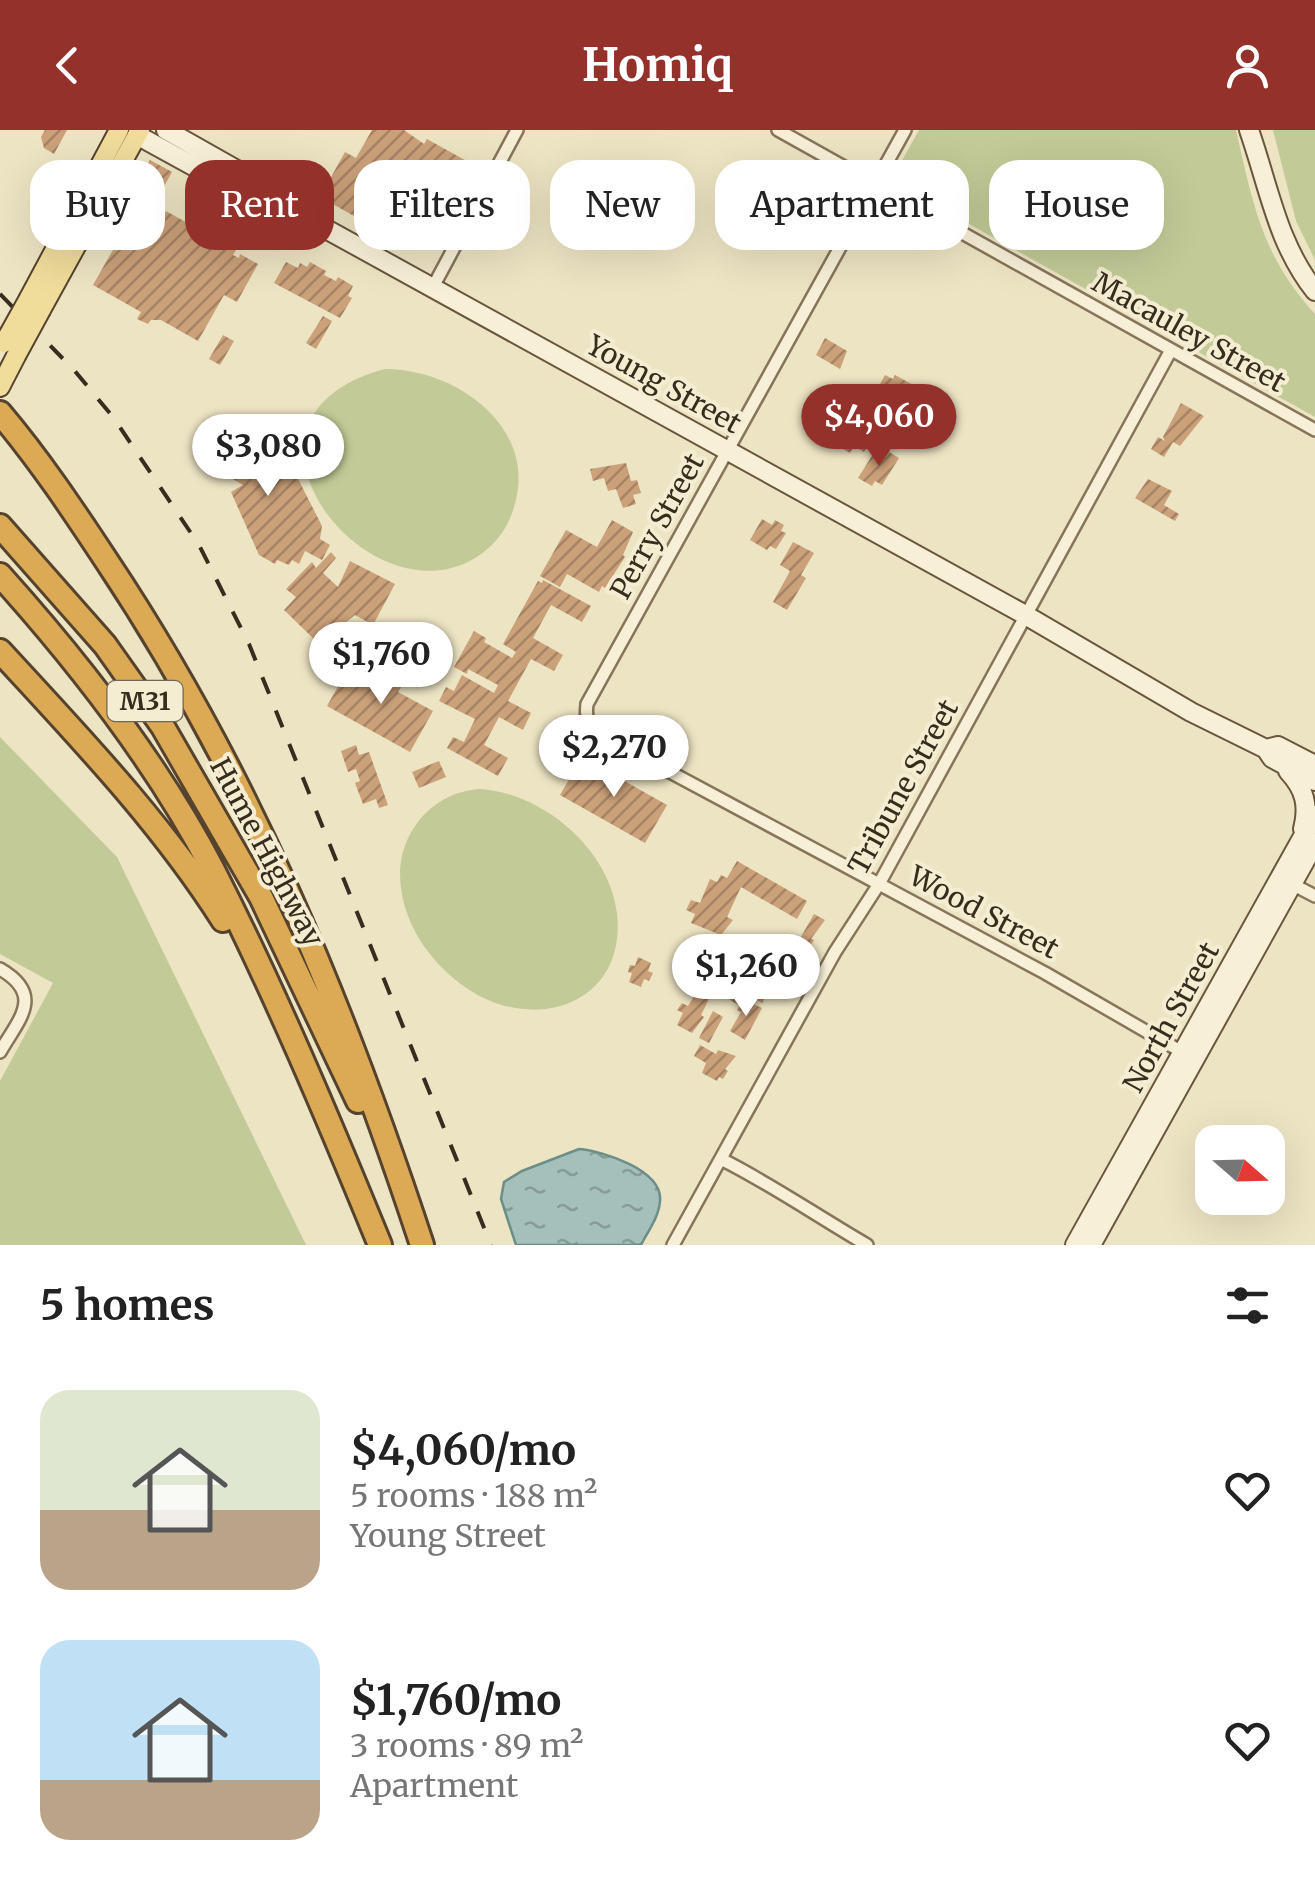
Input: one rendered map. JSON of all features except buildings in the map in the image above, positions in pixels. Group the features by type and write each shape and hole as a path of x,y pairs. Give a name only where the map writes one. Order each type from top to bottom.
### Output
{"highway":[{"path":"0,413 75,512 200,710 316,952 385,1132 419,1245"},
{"name":"Hume Highway","path":"0,526 105,645 163,727 212,808 261,897 352,1088 419,1245"},
{"name":"Hume Highway","path":"0,574 84,676 152,770 212,868 320,1099 380,1245"},
{"path":"0,651 87,744 192,872 280,1012"}],"main road":[{"name":"Young Street","path":"166,130 219,160"},
{"path":"1249,130 1284,243 1315,292"},
{"name":"Young Street","path":"131,131 185,161"},
{"path":"0,388 7,350 131,131"},
{"name":"Young Street","path":"334,233 1027,616 1315,781"},
{"name":"Young Street","path":"1269,754 1278,746 1315,765"},
{"path":"1269,754 1295,778 1304,794 1307,844"},
{"name":"North Street","path":"1087,1245 1292,884 1315,815"},
{"name":"North Street","path":"1087,1245 1182,1052 1307,844"}],"street":[{"path":"433,287 517,130"},
{"name":"Macauley Street","path":"778,130 831,160"},
{"name":"Perry Street","path":"887,160 904,130"},
{"name":"Macauley Street","path":"969,237 1315,430"},
{"name":"Perry Street","path":"601,735 590,728 587,704 838,250"},
{"name":"Tribune Street","path":"673,1245 835,952 879,884 1171,350"},
{"name":"Wood Street","path":"601,735 1045,973 1182,1052"},
{"path":"1292,884 1315,896"},
{"path":"0,970 20,984 26,1000 0,1052"},
{"path":"721,1158 764,1180 866,1245"}],"green space":[{"path":"919,130 1236,130 1254,205 1271,250 1315,314 1315,417 1016,250 1164,250 1164,160 989,160 989,235 969,224 969,160 902,160"},
{"path":"1273,130 1315,130 1315,260 1296,221"},
{"path":"385,369 439,379 464,392 486,408 515,452 519,478 514,507 505,528 491,546 448,569 403,567 360,547 327,513 307,473 306,432 331,395"},
{"path":"0,737 117,857 306,1245 0,1245 0,1081 53,983 0,954"},
{"path":"480,789 526,801 569,828 601,867 611,889 617,913 616,945 607,970 591,990 570,1002 546,1009 519,1009 491,1001 465,987 442,967 408,917 400,869 410,835 431,808 462,792"}],"water":[{"path":"579,1149 630,1164 652,1180 660,1201 658,1213 641,1245 516,1245 501,1199 504,1182"}],"railway":[{"path":"0,294 74,370 113,417 199,545 249,644 491,1245"}]}
